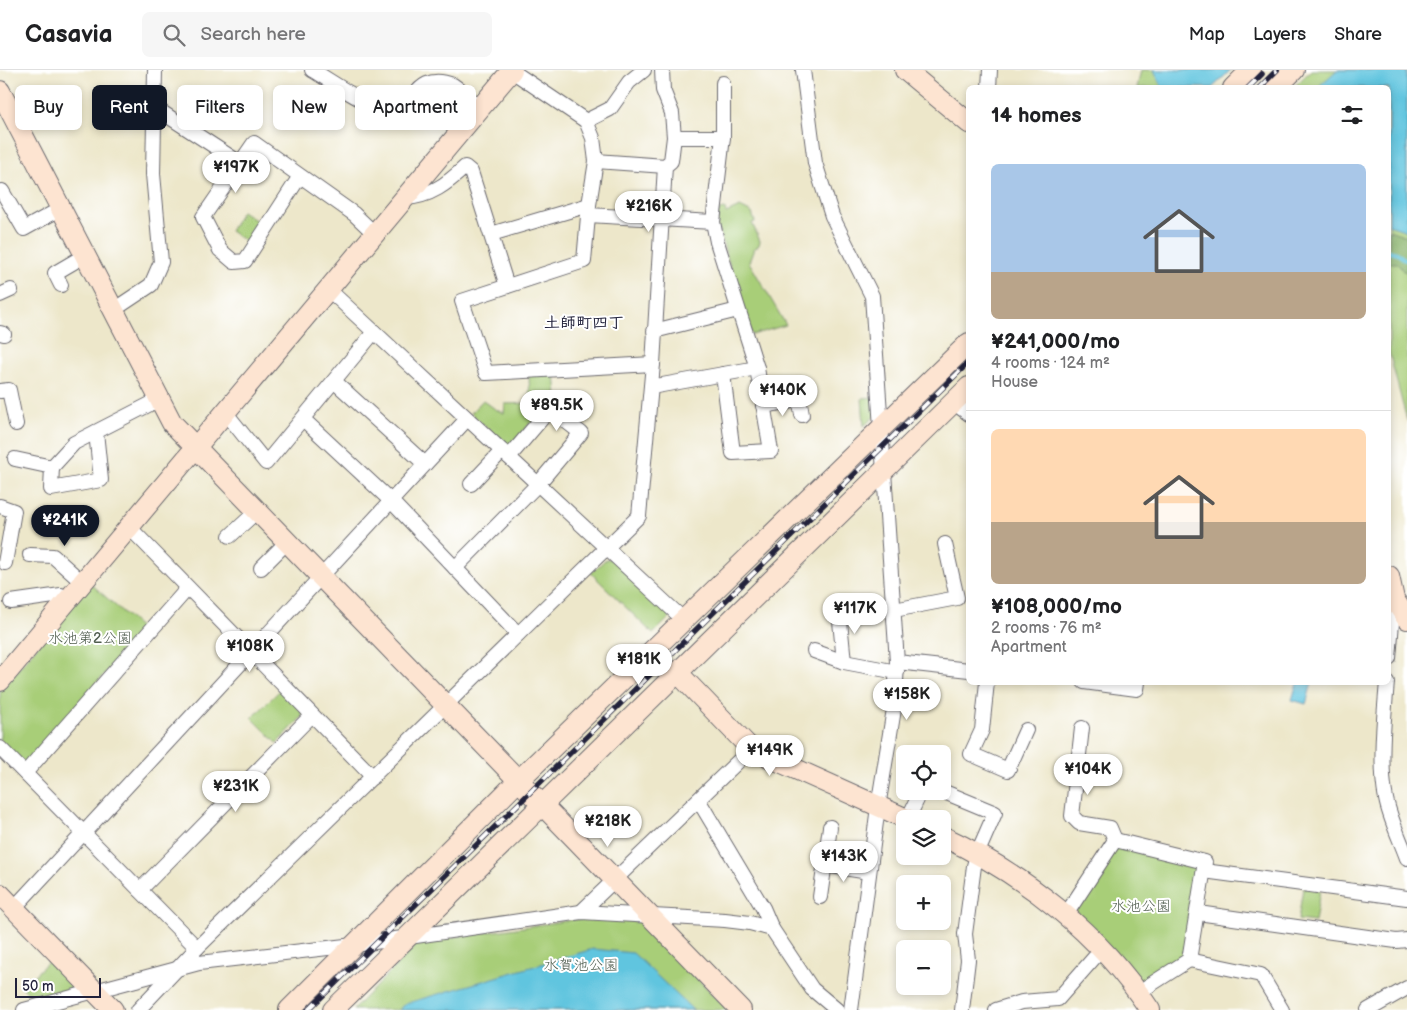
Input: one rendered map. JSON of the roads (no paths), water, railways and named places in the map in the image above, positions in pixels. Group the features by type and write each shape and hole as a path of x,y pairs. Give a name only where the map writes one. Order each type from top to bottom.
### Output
{"street":[{"path":"155,70 155,85"},
{"path":"312,70 380,109 397,110 405,105 415,88 426,80 436,78 452,84 480,108"},
{"path":"0,681 512,70 586,121 596,161 588,210 584,261 462,301 486,373 653,364"},
{"path":"586,121 610,109 629,82 644,70"},
{"path":"138,1010 197,948 639,516 653,364 665,166 671,160 674,136 672,113 663,90 662,70"},
{"path":"803,70 815,163 832,216 872,296 897,667 895,703 878,806 851,1010"},
{"path":"905,70 966,121"},
{"path":"989,85 990,70"},
{"path":"1236,85 1251,70"},
{"path":"1279,85 1294,70"},
{"path":"723,83 723,138 713,222 716,242 757,368 771,451 733,453 723,374"},
{"path":"0,91 112,311 172,423 194,448 519,780 541,805 651,915 741,1010"},
{"path":"167,115 240,163"},
{"path":"112,311 152,284 161,262 153,174 154,130"},
{"path":"674,136 723,138"},
{"path":"300,176 245,262 234,262 220,250 203,217 254,143 354,214 375,234"},
{"path":"596,161 665,166"},
{"path":"405,198 415,198 446,185 465,167 472,172 507,286"},
{"path":"2,191 24,229 60,209"},
{"path":"491,234 588,210 662,220 713,222"},
{"path":"61,285 55,273 84,256"},
{"path":"328,289 466,419 539,483 684,620"},
{"path":"654,331 738,310"},
{"path":"225,412 266,464 374,332"},
{"path":"289,1010 519,780 966,346"},
{"path":"651,387 757,368"},
{"path":"334,381 426,464"},
{"path":"796,385 802,415"},
{"path":"0,392 9,390 16,424"},
{"path":"333,1010 883,472 961,408 966,395"},
{"path":"96,432 101,480 51,489 52,468 74,443 160,399"},
{"path":"763,406 798,400"},
{"path":"455,568 539,483 581,433 550,409 506,454 472,484"},
{"path":"303,419 391,501 518,634"},
{"path":"113,1010 7,901 84,833 466,419"},
{"path":"16,459 52,468"},
{"path":"0,506 14,512 5,563"},
{"path":"230,536 257,511"},
{"path":"130,528 374,777"},
{"path":"260,568 287,542"},
{"path":"894,610 957,598 945,544"},
{"path":"30,555 53,556 83,583"},
{"path":"1391,585 1394,599 1391,634"},
{"path":"25,773 188,588"},
{"path":"10,602 61,596 68,599"},
{"path":"1394,599 1407,619"},
{"path":"839,611 844,662"},
{"path":"814,651 844,662 897,667 966,670"},
{"path":"678,673 751,749 896,814"},
{"path":"987,685 982,730 971,754 1008,770 1026,730"},
{"path":"1107,685 1137,689 1138,685"},
{"path":"1387,685 1384,720 1384,789 1386,802 1407,858"},
{"path":"140,890 312,715"},
{"path":"1082,728 1072,816 1079,823 1110,828 1115,840"},
{"path":"0,748 197,948"},
{"path":"581,912 751,749"},
{"path":"951,795 995,813 978,852 966,934 968,960 962,1010"},
{"path":"699,800 762,908 772,929 812,989 837,1010"},
{"path":"820,897 830,827"},
{"path":"951,840 978,852 1016,877 1065,916 1101,950 1138,992 1150,1010"},
{"path":"1115,840 1205,862 1189,960"},
{"path":"1065,916 1115,840"},
{"path":"825,864 869,872"},
{"path":"1204,871 1407,898"},
{"path":"24,1010 198,963 407,937 581,912 734,921 772,929"},
{"path":"1198,913 1396,941 1407,940"},
{"path":"996,1010 1022,1002 1058,1004 1101,950"},
{"path":"1138,992 1189,960 1261,975 1282,1010"},
{"path":"1368,1010 1407,988"}],"water":[{"path":"1154,70 1231,70 1215,85 1161,85"},
{"path":"1337,70 1407,70 1407,231 1391,226 1391,85 1320,85"},
{"path":"1296,685 1311,685 1306,704 1292,700"},
{"path":"593,949 633,953 693,1010 399,1010 404,1004"}],"waterway":[{"path":"1391,252 1397,253 1405,260 1407,259"}],"railway":[{"path":"1262,85 1277,70"},
{"path":"1251,85 1262,74"},
{"path":"308,1010 966,365"}],"district":[{"name":"土師町四丁","path":"584,322"}],"park label":[{"name":"水池第2公園","path":"90,638"},
{"name":"水池公園","path":"1141,906"},
{"name":"水賀池公園","path":"581,965"}]}
